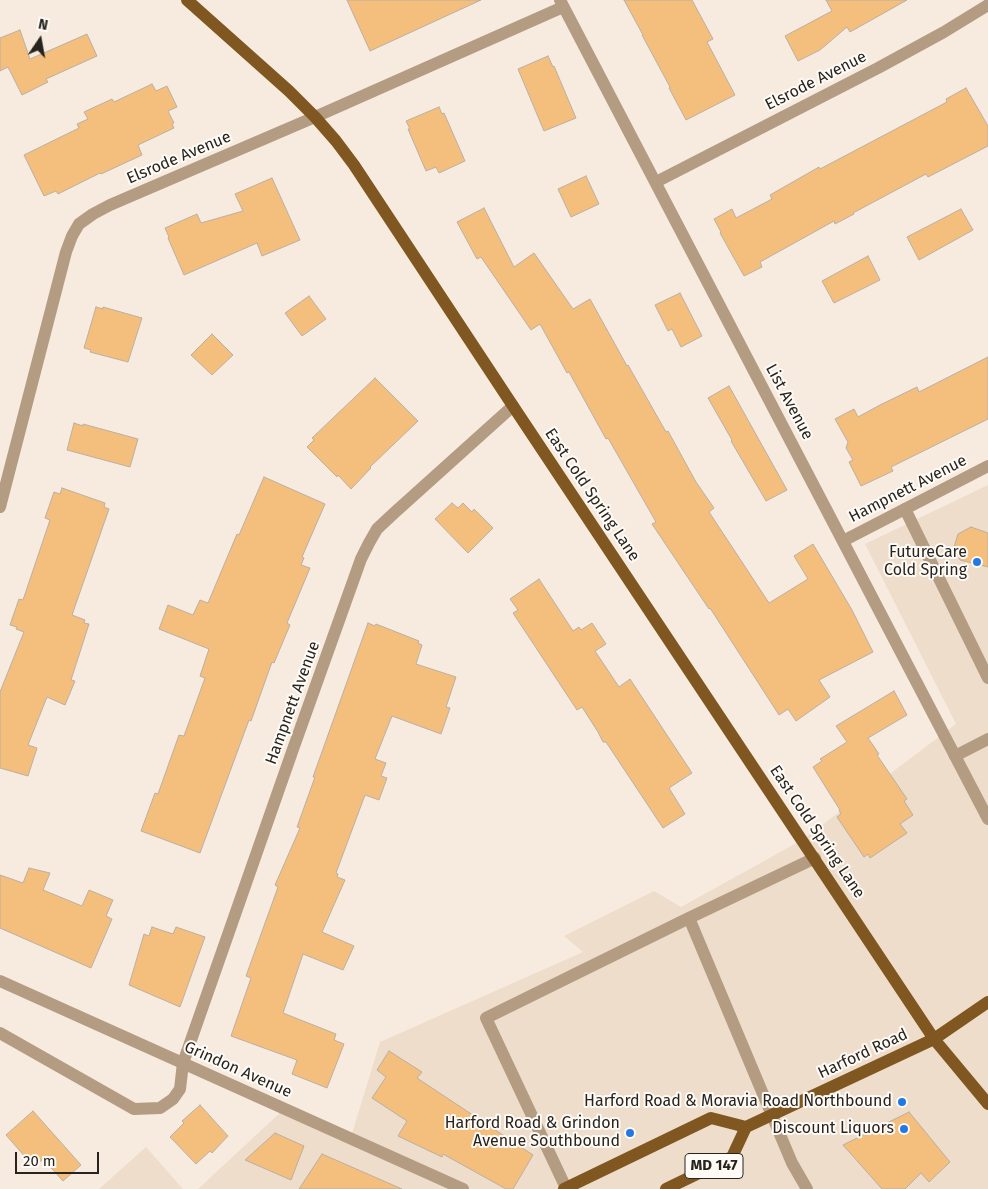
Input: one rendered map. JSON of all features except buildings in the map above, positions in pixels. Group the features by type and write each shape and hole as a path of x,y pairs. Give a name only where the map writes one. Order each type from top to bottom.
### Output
{"main road":[{"name":"East Cold Spring Lane","path":"187,0 316,117 354,165 934,1039 988,1104"},
{"name":"Harford Road","path":"746,1127 934,1039 988,1002"},
{"name":"MD 147","path":"565,1189 711,1118 746,1127 732,1157 666,1189"}],"street":[{"name":"Elsrode Avenue","path":"0,507 66,252 79,224 110,206 316,117 562,4"},
{"name":"List Avenue","path":"562,4 988,819"},
{"name":"Elsrode Avenue","path":"656,182 878,68 944,32 988,5"},
{"name":"Hampnett Avenue","path":"0,1034 134,1108 160,1108 180,1090 183,1063 361,559 377,529 513,406"},
{"name":"Hampnett Avenue","path":"843,541 988,466"},
{"path":"905,509 988,678"},
{"path":"955,756 988,739"},
{"path":"565,1189 486,1018 688,918 815,858"},
{"path":"688,918 771,1115 792,1163 806,1189"},
{"name":"Grindon Avenue","path":"0,981 463,1189"}],"shaded area":[{"path":"988,485 988,1189 198,1189 283,1110 350,1140 380,1042 583,952 564,936 654,891 681,907 802,840 956,724 865,544"},
{"path":"146,1147 183,1189 99,1189"}],"place":[{"name":"FutureCare Cold Spring","path":"977,562"},
{"name":"Harford Road & Moravia Road Northbound","path":"902,1102"},
{"name":"Discount Liquors","path":"904,1129"},
{"name":"Harford Road & Grindon Avenue Southbound","path":"630,1133"}]}
